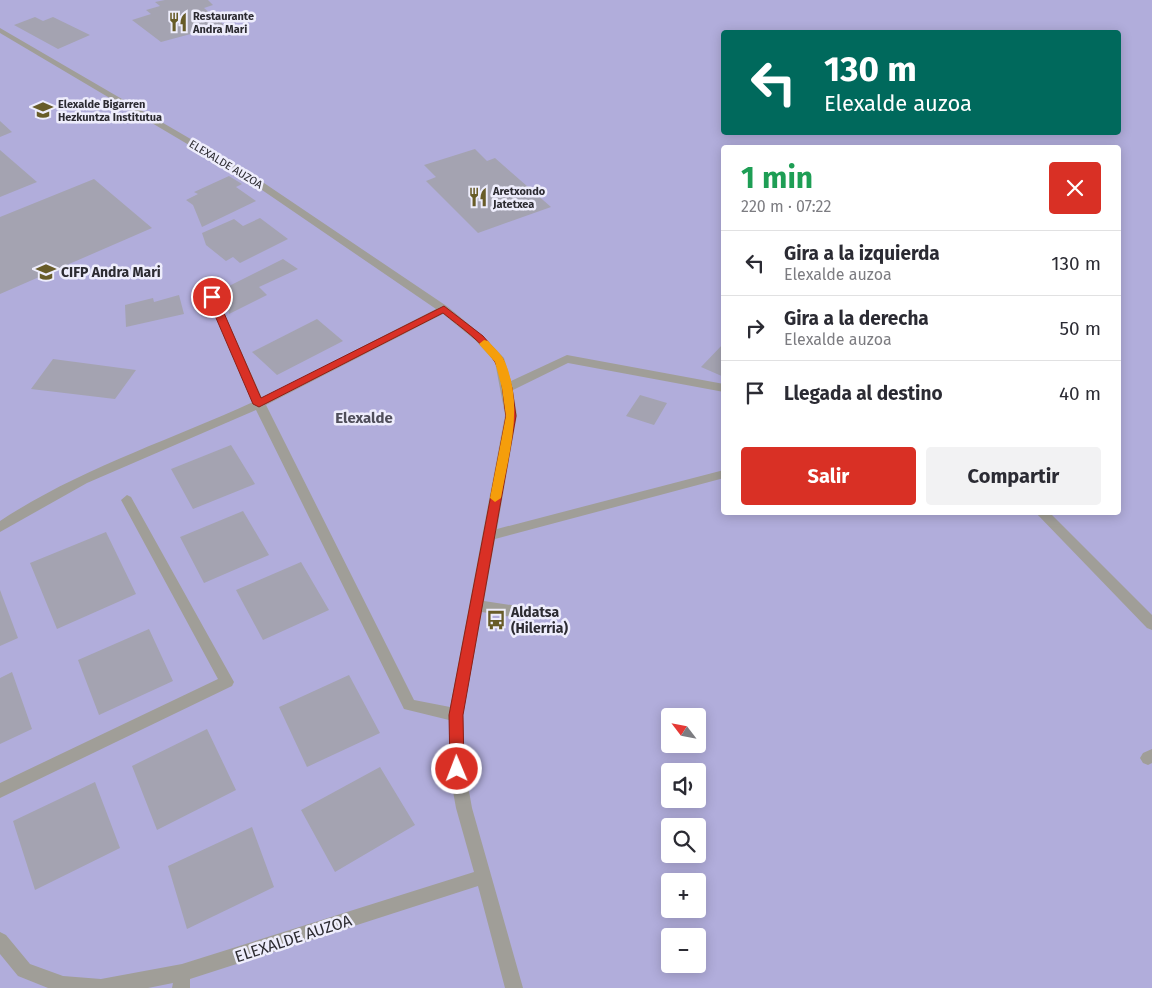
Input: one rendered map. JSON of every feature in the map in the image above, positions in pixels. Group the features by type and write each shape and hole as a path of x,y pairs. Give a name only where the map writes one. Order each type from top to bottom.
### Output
{"street":[{"name":"ELEXALDE AUZOA","path":"0,30 246,175 444,308 479,338 500,361 507,388 511,416 456,715 457,769 464,808 514,988"},
{"path":"212,297 259,404 410,705 456,715"},
{"path":"0,528 85,478 259,404 444,308"},
{"path":"507,388 568,359 721,387"},
{"path":"488,536 721,475"},
{"path":"0,791 227,682 127,500"},
{"path":"1044,515 1152,624"},
{"path":"475,606 524,613"},
{"name":"ELEXALDE AUZOA","path":"0,941 24,970 63,985 101,988 182,980 482,877"}],"shaded area":[{"path":"0,0 1152,0 1152,988 0,988"}],"building":[{"name":"Restaurante Andra Mari","path":"165,0 208,0 213,5 204,8 224,25 161,42 132,20 151,14 146,10 160,6 155,2"},
{"path":"35,17 43,21 53,17 90,35 58,49 14,25"},
{"path":"0,121 12,132 0,137"},
{"path":"475,149 487,161 495,158 551,207 478,233 426,181 436,177 424,165"},
{"path":"0,150 37,182 0,197"},
{"path":"229,176 242,184 236,187 256,201 202,227 193,205 186,200 198,194 194,192"},
{"name":"CIFP Andra Mari","path":"94,179 152,228 0,294 0,217"},
{"path":"260,218 288,239 240,263 233,257 226,261 206,245 202,233 234,219 243,226"},
{"path":"283,259 298,269 259,287 267,295 229,314 225,288"},
{"path":"179,295 184,314 126,327 125,305 153,298 154,302"},
{"path":"317,319 343,341 277,375 252,352"},
{"path":"721,346 721,376 701,367"},
{"path":"53,359 136,370 115,399 31,389"},
{"path":"640,395 667,403 654,425 626,416"},
{"path":"231,445 255,484 193,509 171,469"},
{"path":"243,511 269,555 204,583 180,537"},
{"path":"106,532 136,594 57,629 30,563"},
{"path":"301,562 329,610 263,640 236,590"},
{"path":"0,590 18,638 0,646"},
{"path":"149,629 173,681 99,715 78,660"},
{"path":"12,672 32,729 0,744 0,678"},
{"path":"349,675 380,733 307,767 279,707"},
{"path":"207,729 236,790 157,830 132,766"},
{"path":"380,767 415,825 335,872 301,810"},
{"path":"95,782 120,848 35,890 13,821"},
{"path":"252,827 274,887 187,929 168,866"}],"slow traffic":[{"path":"484,344 500,361 507,388 511,416 495,498"}],"place":[{"name":"Restaurante Andra Mari","path":"178,22"},
{"name":"Elexalde Bigarren Hezkuntza Institutua","path":"43,110"},
{"name":"Aretxondo Jatetxea","path":"478,197"},
{"name":"CIFP Andra Mari","path":"46,272"},
{"name":"Aldatsa (Hilerria)","path":"496,620"}],"district":[{"name":"Elexalde","path":"364,418"}],"route":[{"path":"212,297 259,404 444,308 479,338 500,361 507,388 511,416 456,715 457,769"}]}
